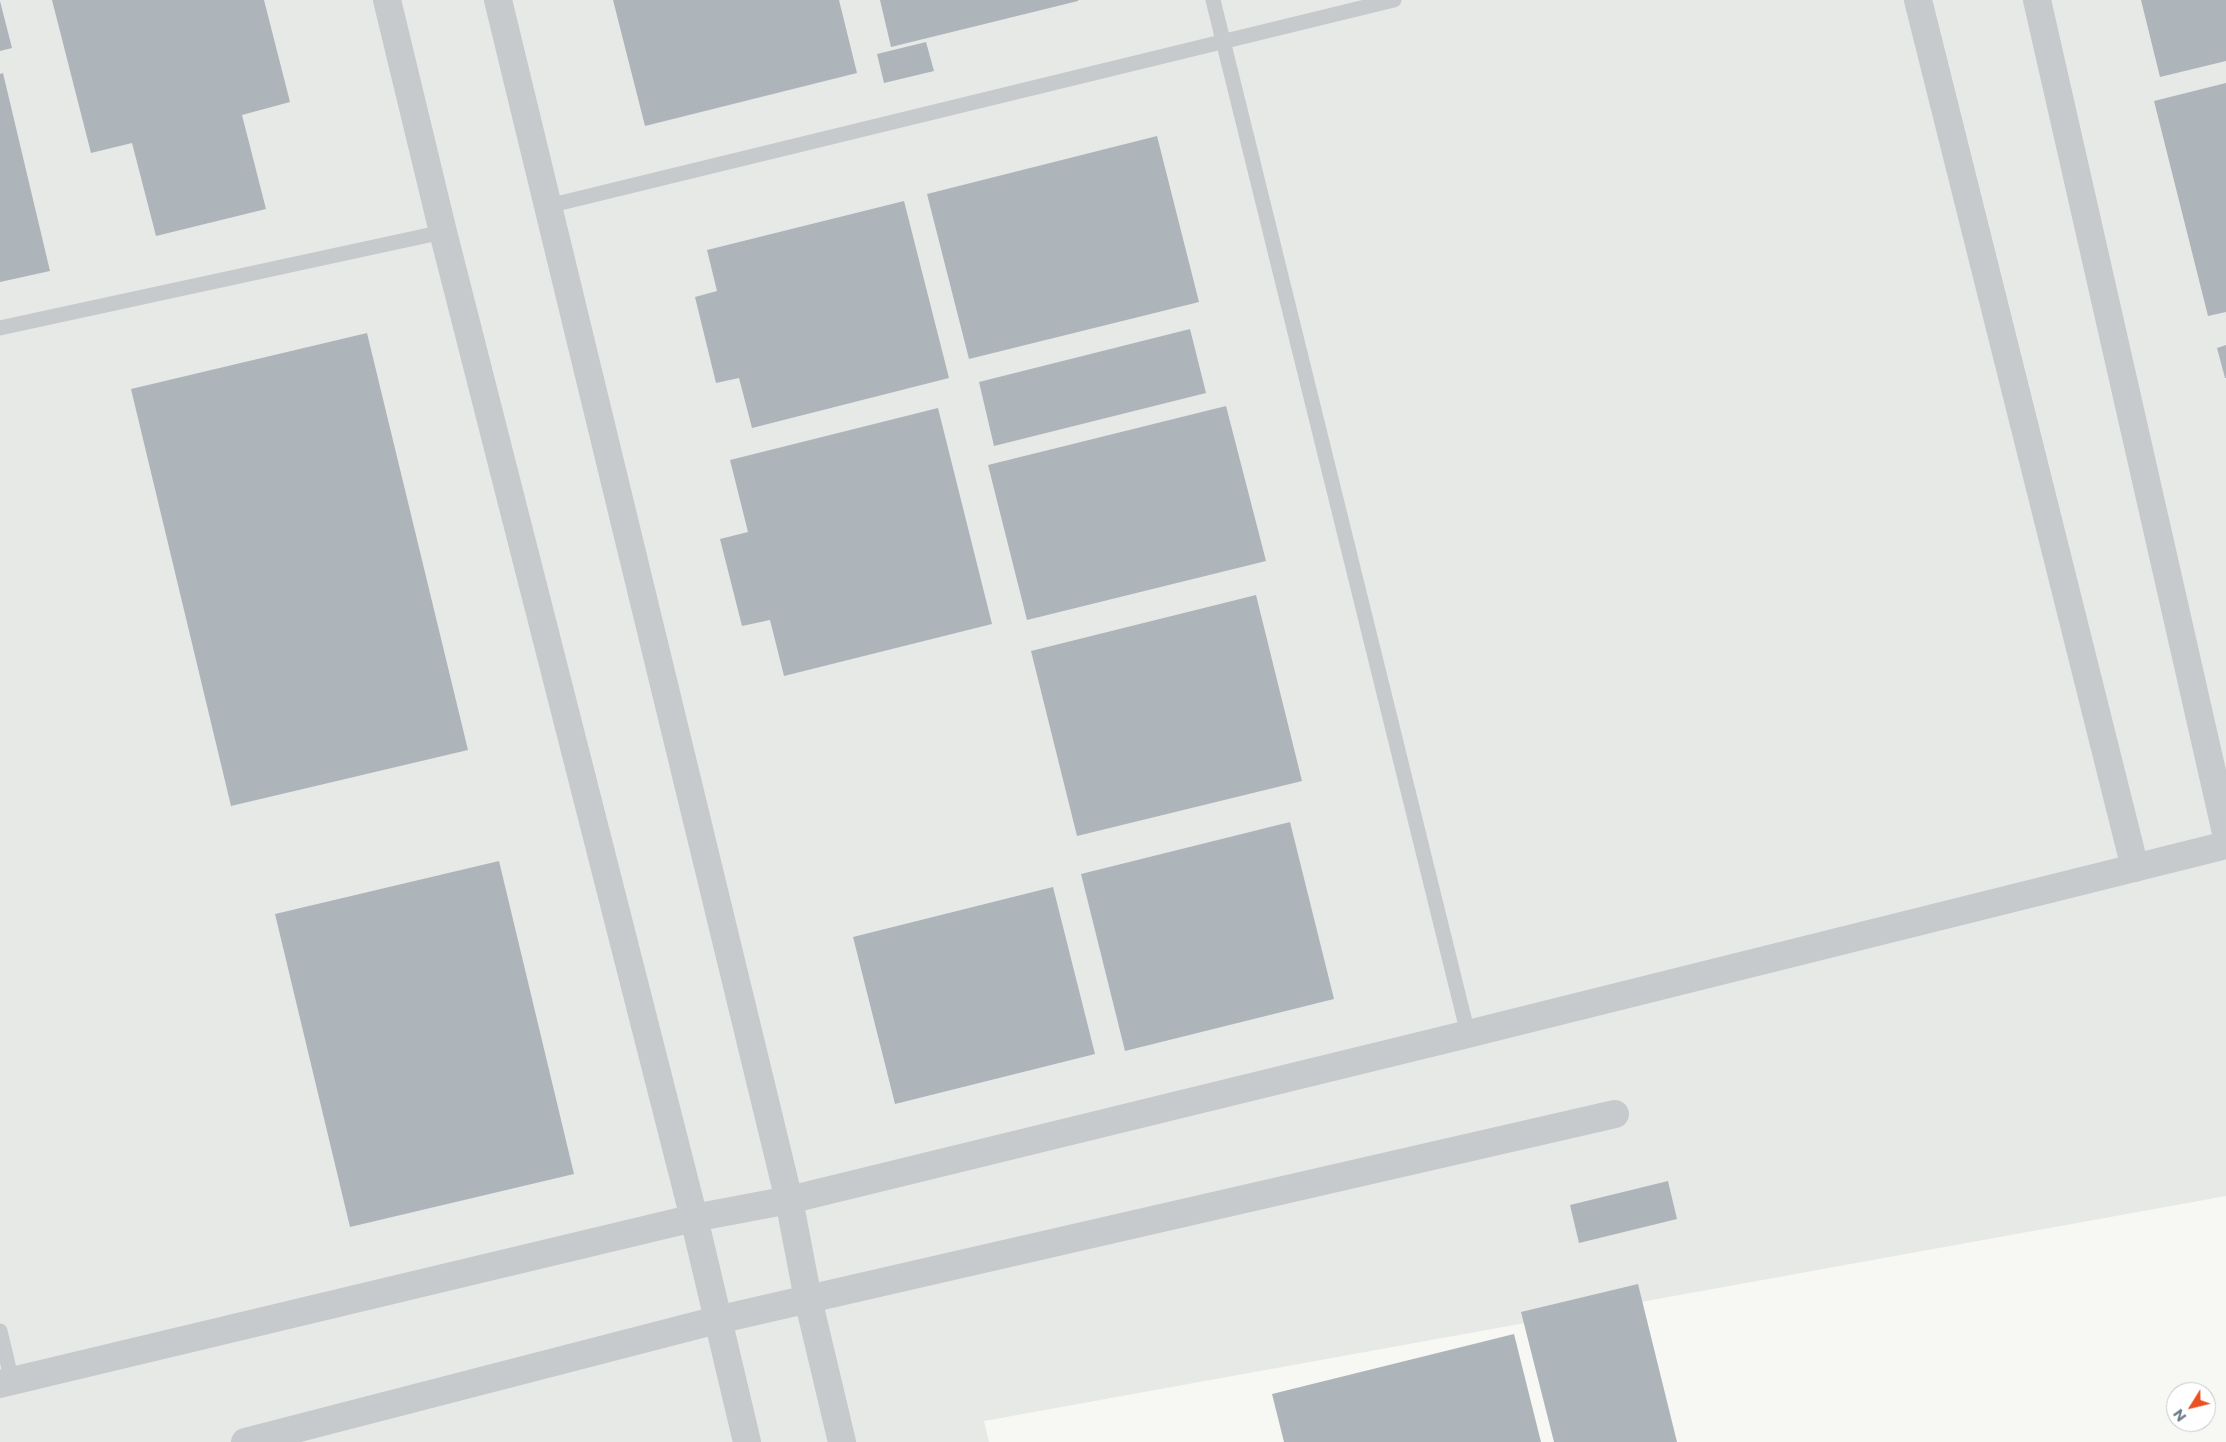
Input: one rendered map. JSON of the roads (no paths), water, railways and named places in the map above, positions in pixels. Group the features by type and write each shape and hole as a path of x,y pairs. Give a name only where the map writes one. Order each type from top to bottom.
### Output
{"street":[{"path":"387,0 443,232 694,1218 746,1442"},
{"path":"498,0 788,1200 808,1299 842,1442"},
{"path":"1918,0 2135,868"},
{"path":"2037,0 2226,833"},
{"path":"6,1383 694,1218 788,1200 1468,1034 2226,845"},
{"path":"245,1442 717,1320 1615,1114"}],"lane":[{"path":"1213,0 1468,1034"},
{"path":"548,206 1394,0"},
{"path":"0,328 443,232"},
{"path":"0,1331 6,1383"}]}
